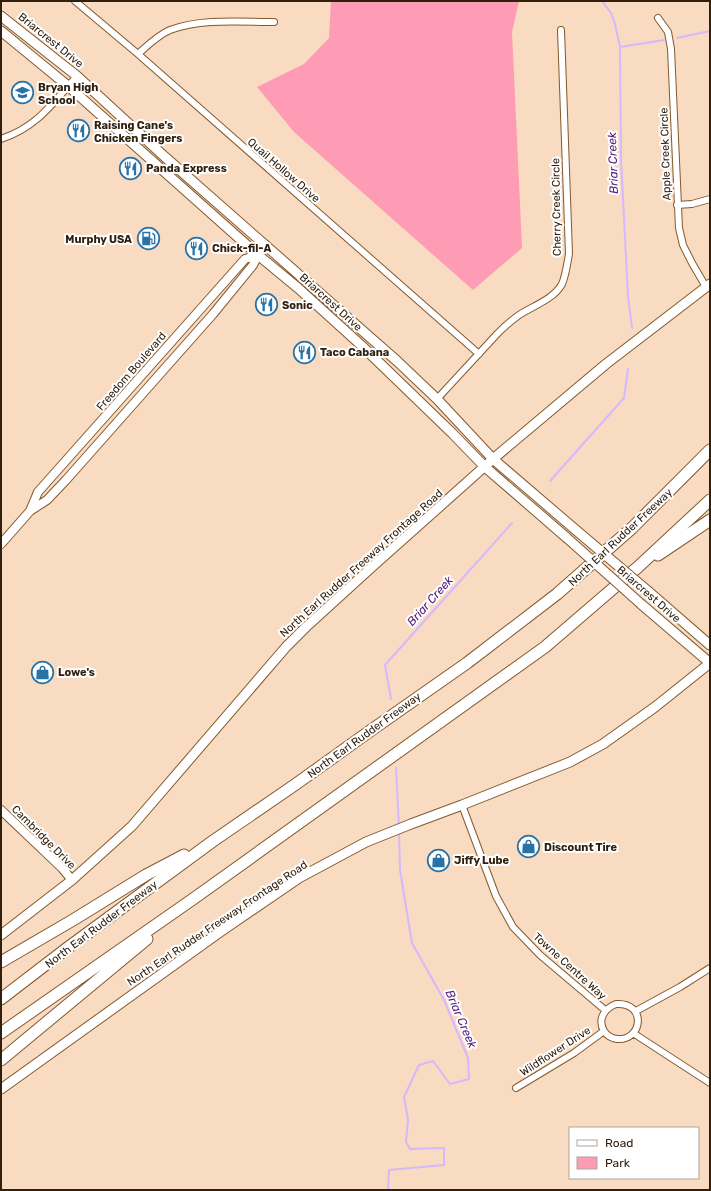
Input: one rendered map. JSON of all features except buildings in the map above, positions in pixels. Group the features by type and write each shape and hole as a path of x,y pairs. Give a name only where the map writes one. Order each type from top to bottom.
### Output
{"highway":[{"name":"North Earl Rudder Freeway","path":"1,999 66,949 213,841 466,663 557,594 632,528 710,450"},
{"path":"1,1033 193,899 545,647 638,567 710,500"},
{"path":"638,567 674,545 710,520"},
{"path":"1,962 146,875 213,841"},
{"path":"1,1060 193,899"}],"main road":[{"name":"Briarcrest Drive","path":"1,16 77,76 165,157 397,361 437,399 493,459 710,645"},
{"name":"Briarcrest Drive","path":"1,31 68,86 258,255 298,288 362,346 485,467 710,663"},
{"name":"North Earl Rudder Freeway Frontage Road","path":"1,935 72,880 132,826 286,648 306,627 372,566 493,459 606,364 708,286"},
{"name":"North Earl Rudder Freeway Frontage Road","path":"1,1089 220,932 299,878 366,842 570,762 603,744 656,707 710,663"}],"street":[{"name":"Quail Hollow Drive","path":"75,1 138,54 479,354"},
{"name":"Apple Creek Circle","path":"658,18 668,32 671,49 679,228 683,245 692,263 708,286"},
{"path":"138,54 169,30 185,26 204,22 274,22"},
{"name":"Cherry Creek Circle","path":"437,399 508,323 520,314 544,301 562,285 569,254 561,30"},
{"path":"1,139 16,134 30,126 77,76"},
{"path":"677,205 692,204 710,199"},
{"name":"Freedom Boulevard","path":"1,544 30,511 47,500 98,444 213,314 254,265 258,255 266,245"},
{"name":"Freedom Boulevard","path":"30,511 38,492 245,259 258,255"},
{"path":"173,340 183,348"},
{"path":"134,384 144,392"},
{"path":"88,436 98,444"},
{"name":"Towne Centre Way","path":"462,805 496,896 513,927 540,955 605,1010"},
{"name":"Cambridge Drive","path":"1,810 62,868 72,880"},
{"path":"636,1011 680,987 710,968"},
{"path":"622,1004 628,1005 636,1011 639,1021 637,1027 633,1033 626,1038 618,1039 610,1037 604,1031 602,1017 605,1010 611,1006 622,1004"},
{"name":"Wildflower Drive","path":"516,1088 574,1053 604,1031"},
{"path":"633,1033 710,1083"}],"green space":[{"path":"331,1 519,1 512,32 522,248 473,290 294,132 257,87 304,64 329,38"}],"waterway":[{"name":"Briar Creek","path":"602,1 611,13 620,47 621,160 628,296 632,328"},
{"path":"677,38 710,31"},
{"path":"620,47 664,40"},
{"name":"Briar Creek","path":"550,481 624,398 628,369"},
{"name":"Briar Creek","path":"391,699 385,665 512,523"},
{"name":"Briar Creek","path":"396,768 399,827"},
{"name":"Briar Creek","path":"388,1190 389,1170 444,1165 444,1148 410,1149 406,1142 408,1120 404,1097 419,1065 433,1061 450,1084 469,1079 468,1058 444,1000 412,943 400,870 399,831"}],"place":[{"name":"Bryan High School","path":"23,93"},
{"name":"Raising Cane's Chicken Fingers","path":"79,131"},
{"name":"Panda Express","path":"131,168"},
{"name":"Murphy USA","path":"148,239"},
{"name":"Chick-fil-A","path":"196,248"},
{"name":"Sonic","path":"266,305"},
{"name":"Taco Cabana","path":"305,352"},
{"name":"Lowe's","path":"42,672"},
{"name":"Discount Tire","path":"528,847"},
{"name":"Jiffy Lube","path":"439,860"}]}
